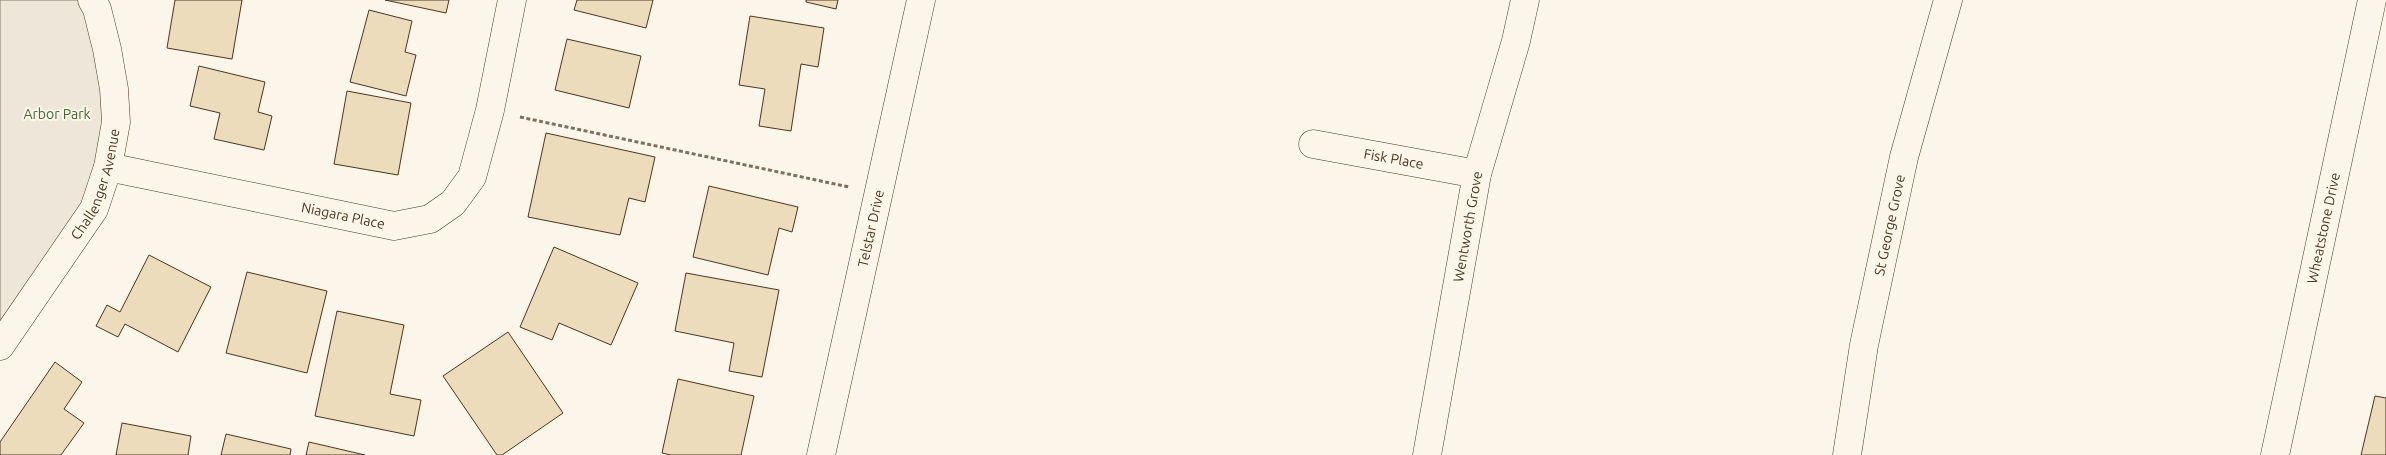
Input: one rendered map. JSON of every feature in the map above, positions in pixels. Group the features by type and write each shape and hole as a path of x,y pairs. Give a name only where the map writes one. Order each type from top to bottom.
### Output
{"street":[{"name":"Challenger Avenue","path":"0,346 94,209 108,167 116,122 114,89 107,49 97,9 92,0"},
{"name":"Niagara Place","path":"108,167 394,226 430,220 453,203 472,177 490,110 512,0"},
{"name":"Telstar Drive","path":"821,455 921,0"},
{"name":"Wentworth Grove","path":"1427,455 1477,174 1516,41 1525,0"},
{"name":"St George Grove","path":"1847,455 1864,345 1904,157 1948,0"},
{"name":"Wheatstone Drive","path":"2275,455 2372,0"},
{"name":"Fisk Place","path":"1313,144 1477,174"}],"path":[{"path":"490,110 879,194"}],"green space":[{"name":"Arbor Park","path":"0,0 92,0 108,167 0,346"}],"building":[{"path":"175,0 242,0 232,59 167,48"},
{"path":"385,0 449,0 446,13"},
{"path":"577,0 653,0 646,28 574,10"},
{"path":"806,0 838,0 836,9 806,2"},
{"path":"369,10 412,21 405,52 416,55 406,96 350,82"},
{"path":"750,16 824,28 818,67 801,64 791,131 759,126 765,89 739,85"},
{"path":"567,39 641,56 629,108 555,90"},
{"path":"199,66 265,82 258,112 272,116 264,150 214,139 220,113 190,106"},
{"path":"347,91 411,103 398,175 334,164"},
{"path":"546,133 655,157 645,202 629,198 620,235 528,217"},
{"path":"709,186 798,207 792,232 779,228 768,275 693,257"},
{"path":"554,247 638,283 611,345 559,323 552,340 520,327"},
{"path":"149,255 211,287 178,352 125,324 118,337 96,326 107,305 120,312"},
{"path":"247,272 327,291 307,373 226,353"},
{"path":"686,273 779,290 762,377 729,371 734,343 675,331"},
{"path":"337,311 404,325 390,394 421,400 414,436 315,416"},
{"path":"508,332 563,413 502,455 497,455 443,376"},
{"path":"55,362 82,382 64,409 84,423 61,455 0,455 0,442"},
{"path":"678,379 754,396 741,455 671,455 662,453"},
{"path":"2375,396 2386,398 2386,455 2361,455"},
{"path":"122,423 191,436 188,455 116,455"},
{"path":"226,434 291,449 290,455 221,455"},
{"path":"309,442 365,455 306,455"}]}
